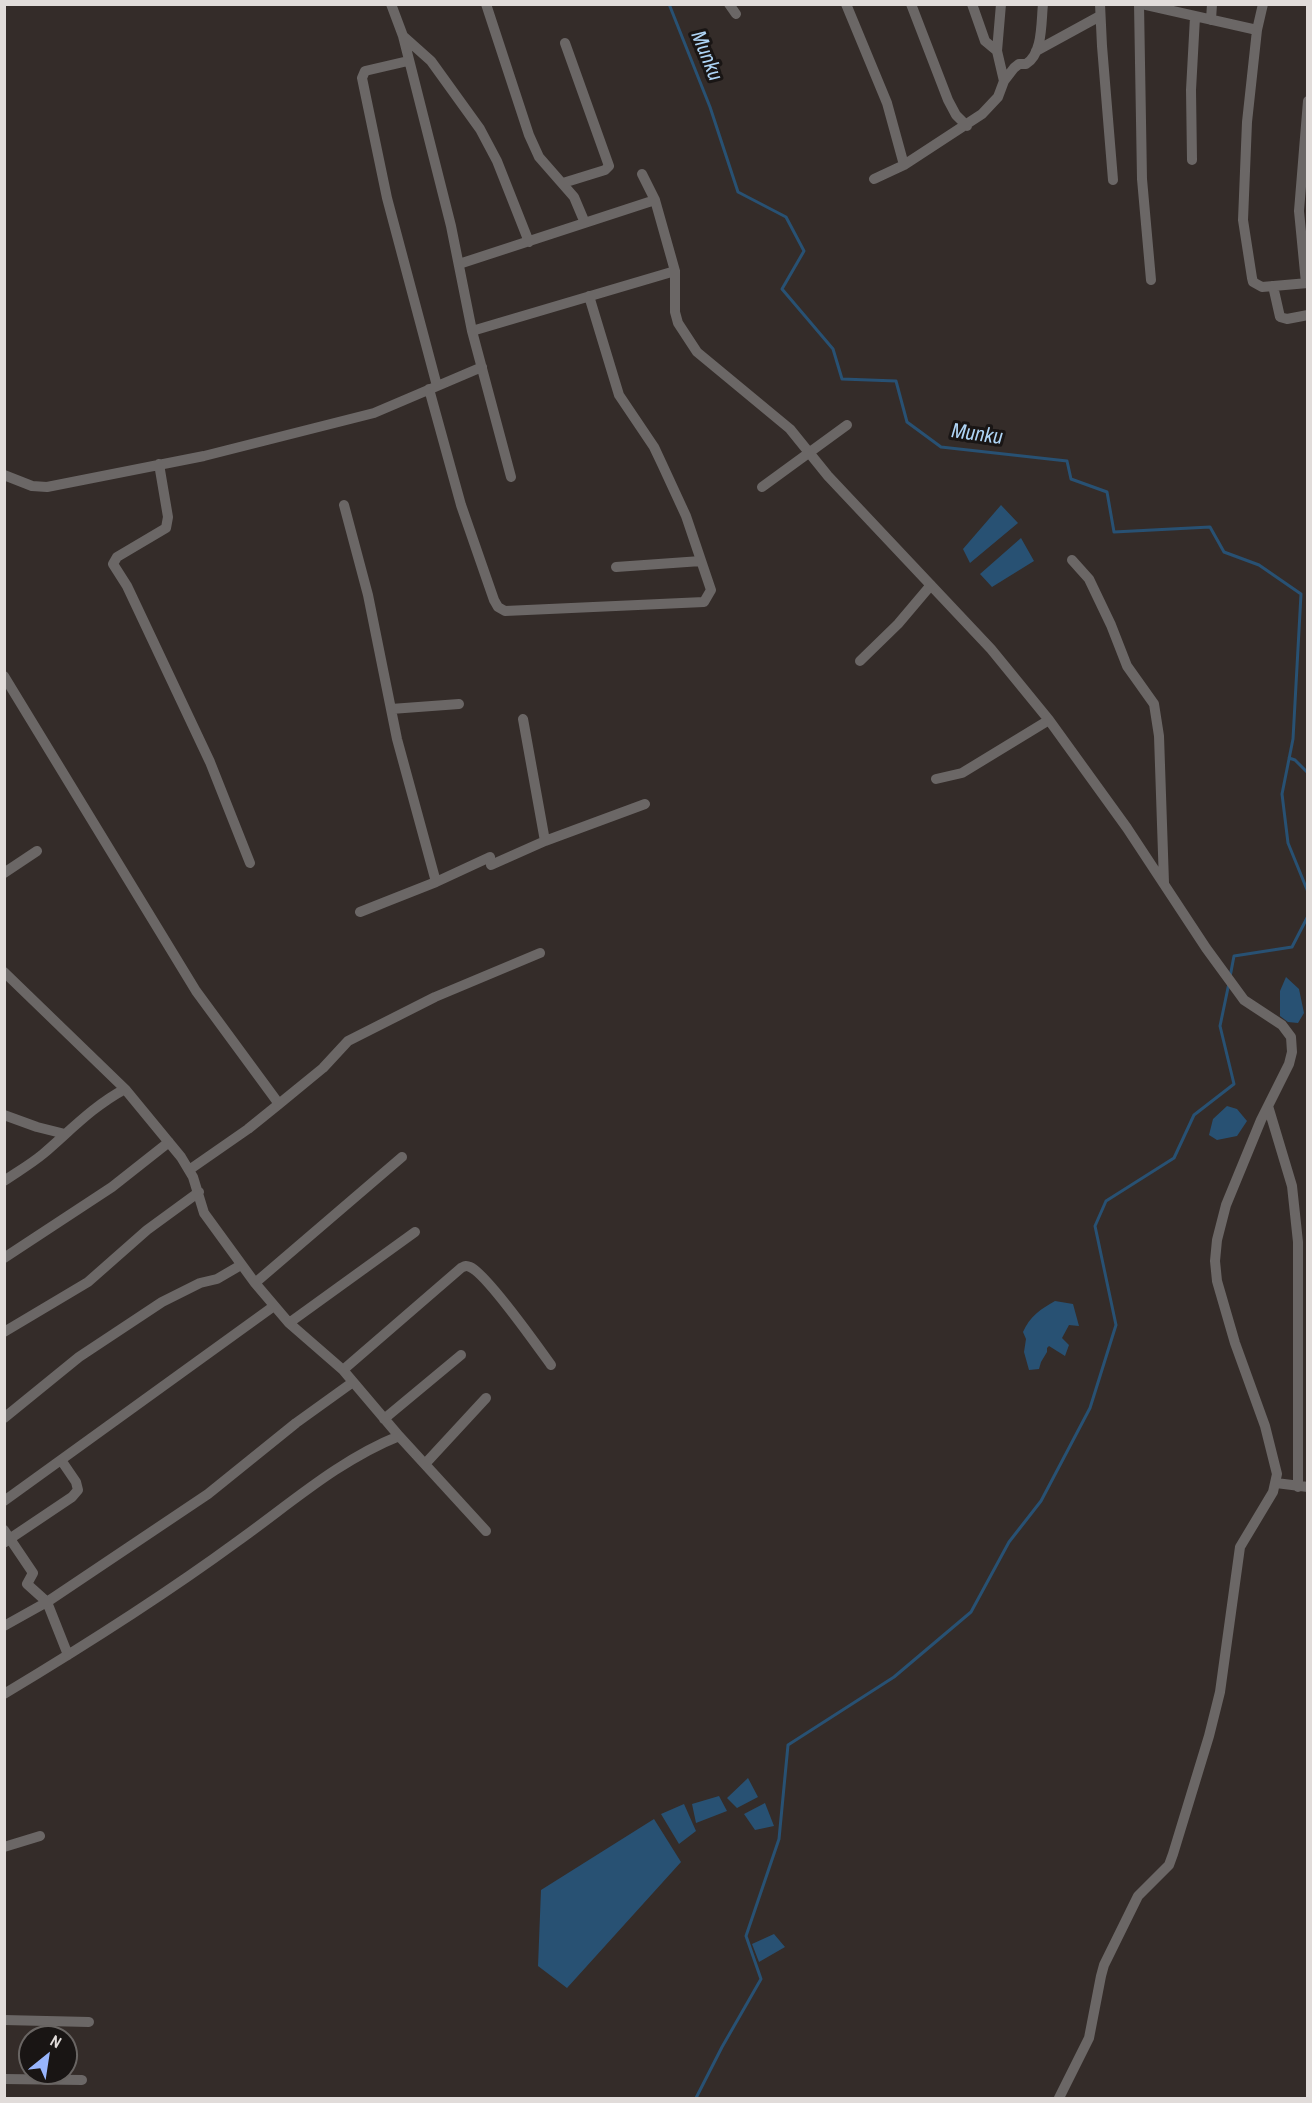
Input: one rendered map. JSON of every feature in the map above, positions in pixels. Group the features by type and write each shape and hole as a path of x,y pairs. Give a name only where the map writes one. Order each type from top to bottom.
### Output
{"street":[{"path":"391,4 403,36 451,226 472,332 511,477"},
{"path":"486,4 529,135 539,157 573,197 585,223"},
{"path":"846,4 887,103 904,165"},
{"path":"911,4 948,100 956,115 967,126"},
{"path":"972,4 985,41 998,51"},
{"path":"874,179 904,165 967,126 993,104 1002,90 1004,81 998,51 1001,4"},
{"path":"1004,81 1016,65 1030,62 1036,51 1043,4"},
{"path":"1151,280 1142,179 1141,4 1257,30"},
{"path":"1211,20 1212,4"},
{"path":"1263,4 1257,30 1246,122 1243,220 1254,282 1262,287 1307,283 1299,211 1308,101"},
{"path":"1036,51 1100,10 1113,180"},
{"path":"1192,160 1191,90 1196,17"},
{"path":"403,36 431,61 480,129 497,161 529,242"},
{"path":"563,183 605,170 609,166 566,43"},
{"path":"408,61 365,71 362,78 387,198 461,505 494,600 498,607 505,611 704,602 711,590 686,516 654,447 618,395 589,296"},
{"path":"642,174 655,200 675,271 675,312 678,323 697,352 790,429 828,476 991,649 1049,720 1127,828 1206,948 1244,1000 1282,1025 1291,1037 1292,1052 1289,1064 1226,1204 1217,1240 1215,1261 1217,1281 1236,1343 1266,1426 1277,1474 1276,1483 1273,1492 1239,1547 1220,1692 1173,1854 1169,1865 1138,1896 1104,1965 1089,2038 1059,2098"},
{"path":"459,264 655,200"},
{"path":"472,332 675,271"},
{"path":"1273,286 1280,317 1287,319 1308,315"},
{"path":"4,476 32,486 46,487 204,456 374,413 482,367"},
{"path":"762,488 847,425"},
{"path":"159,464 168,517 166,528 117,557 113,564 127,586 210,762 250,863"},
{"path":"344,505 368,595 397,740 436,882"},
{"path":"1072,560 1089,579 1111,624 1127,666 1154,704 1159,736 1164,883"},
{"path":"616,567 700,561"},
{"path":"860,661 898,624 931,585"},
{"path":"4,676 8,690 196,991 279,1104"},
{"path":"391,709 459,704"},
{"path":"523,719 545,841"},
{"path":"936,778 962,773 1049,720"},
{"path":"360,912 645,804"},
{"path":"4,873 37,851"},
{"path":"189,1170 248,1129 279,1104 322,1068 348,1041 435,997 540,953"},
{"path":"4,972 125,1089 189,1170 199,1192 204,1213 255,1283 289,1323 343,1370 399,1436 486,1531"},
{"path":"4,1181 41,1155 107,1099 125,1089"},
{"path":"1269,1106 1292,1186 1298,1242 1303,1487 1276,1483"},
{"path":"4,1115 65,1134"},
{"path":"4,1258 112,1187 169,1142"},
{"path":"255,1283 402,1157"},
{"path":"4,1332 87,1282 147,1230 199,1192"},
{"path":"289,1323 415,1232"},
{"path":"4,1418 79,1357 162,1302 200,1283 217,1280 241,1265"},
{"path":"343,1370 461,1268 467,1266 487,1282 551,1365"},
{"path":"4,1501 274,1306"},
{"path":"384,1419 461,1355"},
{"path":"4,1626 47,1602 208,1494 296,1423 353,1382"},
{"path":"424,1464 486,1398"},
{"path":"4,1694 68,1655 238,1542 328,1475 382,1443 399,1436"},
{"path":"61,1460 76,1482 78,1490 72,1497 6,1537 33,1573 27,1584 47,1602 68,1655"},
{"path":"4,1847 40,1836"},
{"path":"4,2020 89,2022"},
{"path":"4,2079 82,2080"}],"water":[{"path":"1001,505 1018,523 970,563 963,549"},
{"path":"1021,538 1034,561 992,587 980,574"},
{"path":"1286,977 1299,989 1304,1013 1298,1023 1288,1022 1280,1016 1280,991"},
{"path":"1227,1106 1237,1109 1247,1121 1237,1136 1217,1140 1209,1135 1213,1119"},
{"path":"1055,1301 1073,1304 1079,1326 1069,1325 1062,1338 1069,1345 1065,1356 1049,1346 1039,1369 1029,1370 1024,1352 1026,1339 1023,1332 1036,1314"},
{"path":"748,1778 758,1797 737,1808 727,1798"},
{"path":"719,1796 727,1811 696,1823 692,1804"},
{"path":"765,1803 774,1826 755,1830 744,1814"},
{"path":"684,1804 696,1831 679,1844 661,1814"},
{"path":"654,1819 681,1862 567,1988 538,1966 541,1890"},
{"path":"774,1934 785,1947 759,1962 752,1944"}],"waterway":[{"name":"Munku","path":"669,4 710,107 738,192 786,217 804,251 782,289 833,349 842,379 896,381 907,422 941,447 1067,461 1071,479 1107,492 1114,532 1210,527 1224,552 1259,565 1301,594 1293,739 1282,794 1288,843 1308,892"},
{"path":"1289,758 1295,760 1308,773"},
{"path":"1230,977 1234,956 1292,947 1308,916"},
{"path":"696,2098 761,1979 746,1936 779,1839 788,1745 894,1677 971,1612 1009,1542 1041,1501 1090,1408 1116,1325 1095,1226 1106,1201 1174,1158 1194,1115 1234,1084 1220,1026 1229,983"}]}
